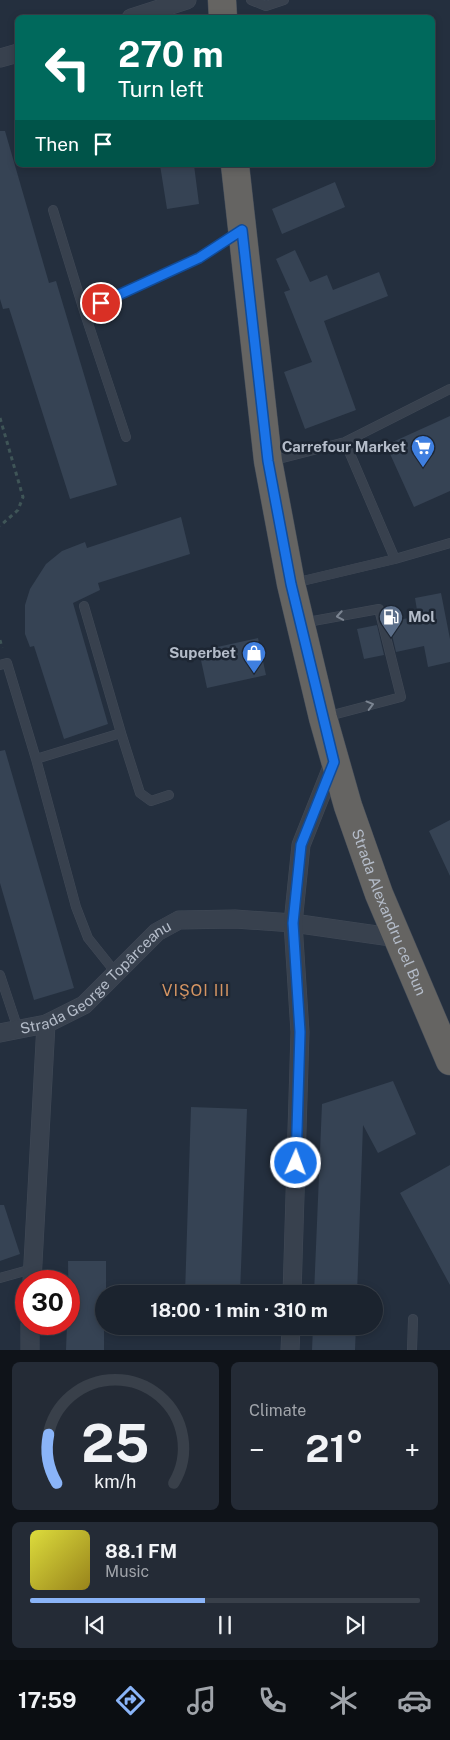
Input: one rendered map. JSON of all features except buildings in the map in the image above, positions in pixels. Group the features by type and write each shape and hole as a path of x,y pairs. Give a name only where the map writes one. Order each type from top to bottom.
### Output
{"highway":[{"path":"222,0 222,15"},
{"name":"Strada Alexandru cel Bun","path":"235,167 268,461 291,584 322,718 334,762 376,885 450,1061"}],"street":[{"path":"140,15 187,0"},
{"path":"0,58 15,54"},
{"path":"292,1285 300,1032 293,923 301,845 334,762"},
{"name":"Strada George Topârceanu","path":"0,1033 46,1024 84,1005 157,932 179,920 235,919 293,923 398,938"},
{"path":"32,1270 46,1024"},
{"path":"30,1335 30,1350"},
{"path":"290,1350 291,1335"}],"lane":[{"path":"251,0 266,6 284,0"},
{"path":"53,210 126,437"},
{"path":"84,311 199,258 242,230"},
{"path":"268,461 345,442 450,390"},
{"path":"345,442 395,559"},
{"path":"291,584 450,544"},
{"path":"84,606 120,732 140,793 151,801 169,795"},
{"path":"301,624 379,610 402,697 322,718"},
{"path":"0,665 7,663 82,923 88,938 116,973"},
{"path":"36,759 120,732"},
{"path":"0,975 18,1029"},
{"path":"0,1278 15,1277"},
{"path":"412,1350 413,1320"}],"path":[{"path":"0,418 23,497 18,510 0,526"}],"place":[{"name":"Carrefour Market","path":"423,468"},
{"name":"Mol","path":"391,638"},
{"name":"Superbet","path":"254,674"}],"district":[{"name":"VIŞOI III","path":"196,990"}],"route":[{"path":"101,303 199,258 242,230 268,461 291,584 334,762 301,845 293,923 300,1032 296,1163"}]}
